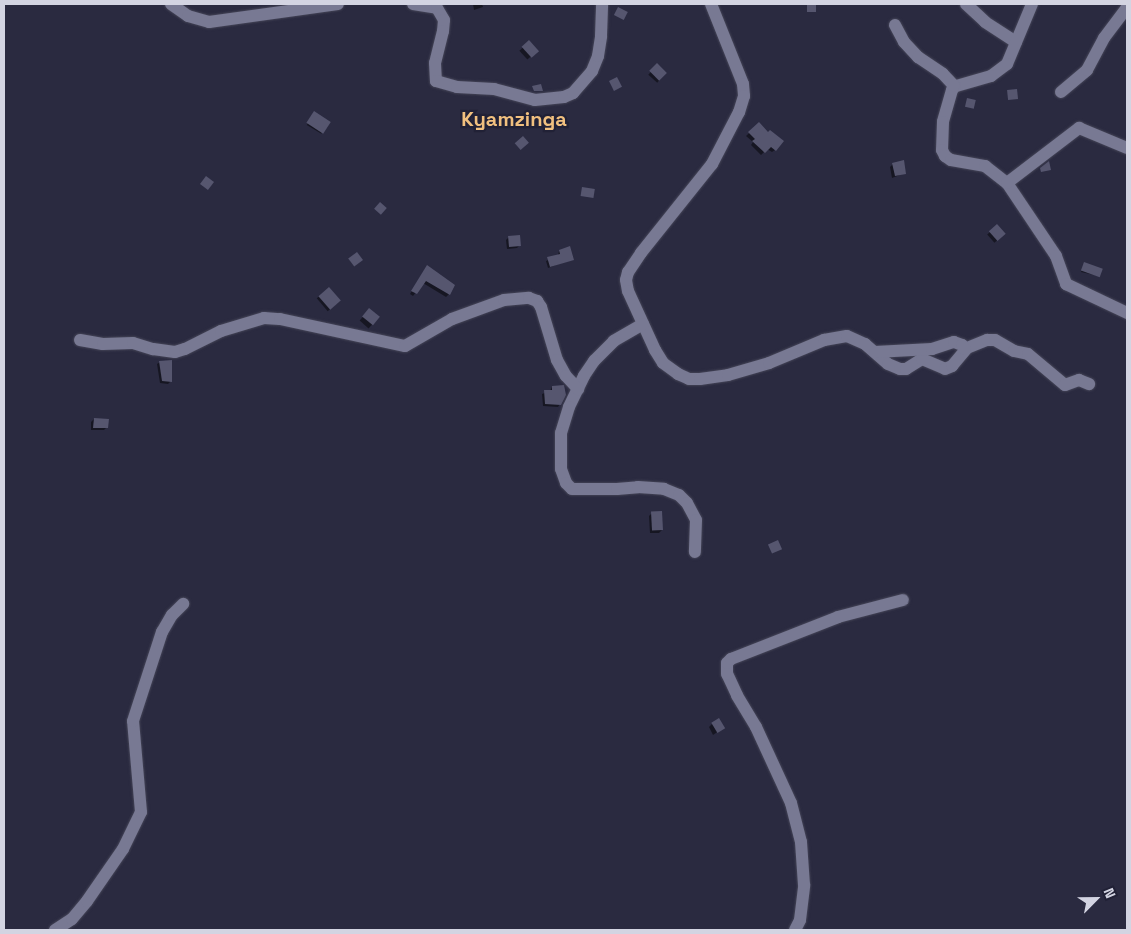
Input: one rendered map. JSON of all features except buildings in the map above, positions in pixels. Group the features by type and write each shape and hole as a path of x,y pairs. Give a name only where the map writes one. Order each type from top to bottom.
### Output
{"street":[{"path":"171,4 188,16 209,22 338,4"},
{"path":"413,4 437,8 444,20 435,63 436,81 457,87 494,89 535,100 564,98 573,93 592,71 598,56 601,36 602,4"},
{"path":"712,4 739,68 744,96 739,112 712,164 628,272 626,280 628,291 663,363 678,374 700,380 728,375 837,337 855,339 875,352 888,364 900,369 906,369 922,359 945,369 952,366 965,350 987,340 1001,342 1014,351 1028,354 1065,386 1078,380 1088,384"},
{"path":"966,4 985,22 1016,42"},
{"path":"954,86 980,80 1000,70 1007,64 1032,4"},
{"path":"1061,92 1087,70 1104,38 1127,7"},
{"path":"895,25 904,42 918,57 943,74 954,86"},
{"path":"954,86 943,122 943,154 951,160 985,166 1007,183 1056,256 1066,284 1127,313"},
{"path":"1007,183 1078,128 1127,148"},
{"path":"80,340 103,344 133,343 153,350 175,352 185,350 221,331 264,318 280,319 405,346 452,319 504,300 529,298 537,301 541,307 557,360 566,376 578,389"},
{"path":"643,324 614,341 594,360 569,407 561,433 561,469 566,483 572,489 638,487 664,489 679,495 687,503 696,520 695,552"},
{"path":"875,352 932,349 954,342 962,345 965,350"},
{"path":"795,930 801,914 804,885 801,842 796,822 791,803 772,759 727,674 727,663 731,659 838,617 903,600"},
{"path":"55,930 72,919 87,901 123,849 141,812 133,721 162,632 172,614 184,604"}],"district":[{"name":"Kyamzinga","path":"514,119"}]}
